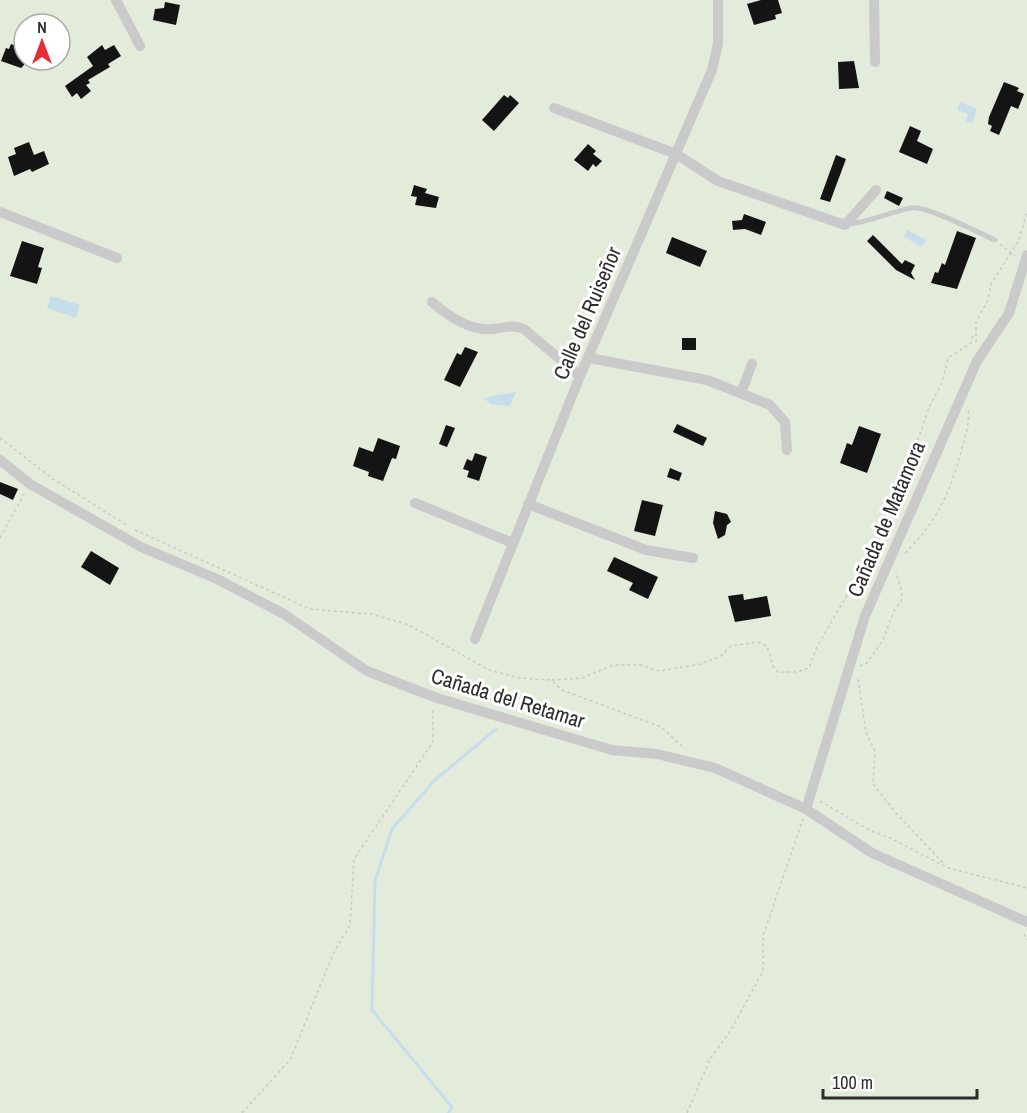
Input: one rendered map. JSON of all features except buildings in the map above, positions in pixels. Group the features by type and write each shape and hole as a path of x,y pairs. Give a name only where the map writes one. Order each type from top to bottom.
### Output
{"street":[{"path":"117,0 140,46"},
{"name":"Calle del Ruiseñor","path":"475,639 580,376 712,70 718,44 718,0"},
{"path":"874,0 875,62"},
{"path":"554,108 676,154 718,181 845,225 876,190"},
{"path":"0,212 117,258"},
{"name":"Cañada de Matamora","path":"806,809 865,616 929,465 977,361 1009,313 1025,259"},
{"path":"432,302 453,320 491,329 515,326 524,329 580,376"},
{"path":"589,358 707,380 770,405 785,422 786,450"},
{"path":"741,393 752,364"},
{"name":"Cañada del Retamar","path":"0,460 30,484 141,547 217,579 284,614 367,671 437,698 612,750 657,754 715,768 806,809 872,853 1027,922"},
{"path":"415,503 513,543"},
{"path":"528,504 646,550 693,558"}],"lane":[{"path":"845,225 914,207 956,222 994,240"}],"path":[{"path":"0,438 53,479 133,530 310,609 371,614 410,625 489,670 519,678 551,680 582,678 613,665 641,665 659,671 700,664 722,656 731,646 757,642 767,646 773,666 778,672 797,672 809,668 817,647 896,510 898,496 912,463 930,405 942,383 948,358 970,343 976,322 988,300 991,284 1019,240 1027,211"},
{"path":"994,240 1011,253 1025,259"},
{"path":"974,333 977,361"},
{"path":"904,554 918,542 931,525 954,481 969,421 967,402"},
{"path":"907,462 929,465"},
{"path":"0,538 30,484"},
{"path":"858,667 867,663 883,640 894,611 901,602 903,592 897,583 897,565"},
{"path":"857,675 864,700 862,711 866,732 875,751 873,784 894,812 948,868"},
{"path":"551,680 562,690 661,727 691,755"},
{"path":"242,1113 290,1060 333,954 350,925 354,859 433,742 432,710 437,698"},
{"path":"809,797 829,804 869,830 948,868 1027,888"},
{"path":"687,1113 710,1059 731,1030 763,971 764,936 806,809"}],"green space":[{"path":"0,0 1027,0 1027,1113 0,1113"}],"water":[{"path":"960,102 977,109 972,123 966,121 968,114 957,110"},
{"path":"907,230 926,240 922,247 904,237"},
{"path":"51,296 80,305 76,318 47,308"},
{"path":"516,392 510,406 491,404 483,398"}],"waterway":[{"path":"448,1113 452,1107 372,1010 375,881 392,829 435,780 496,729"}]}
